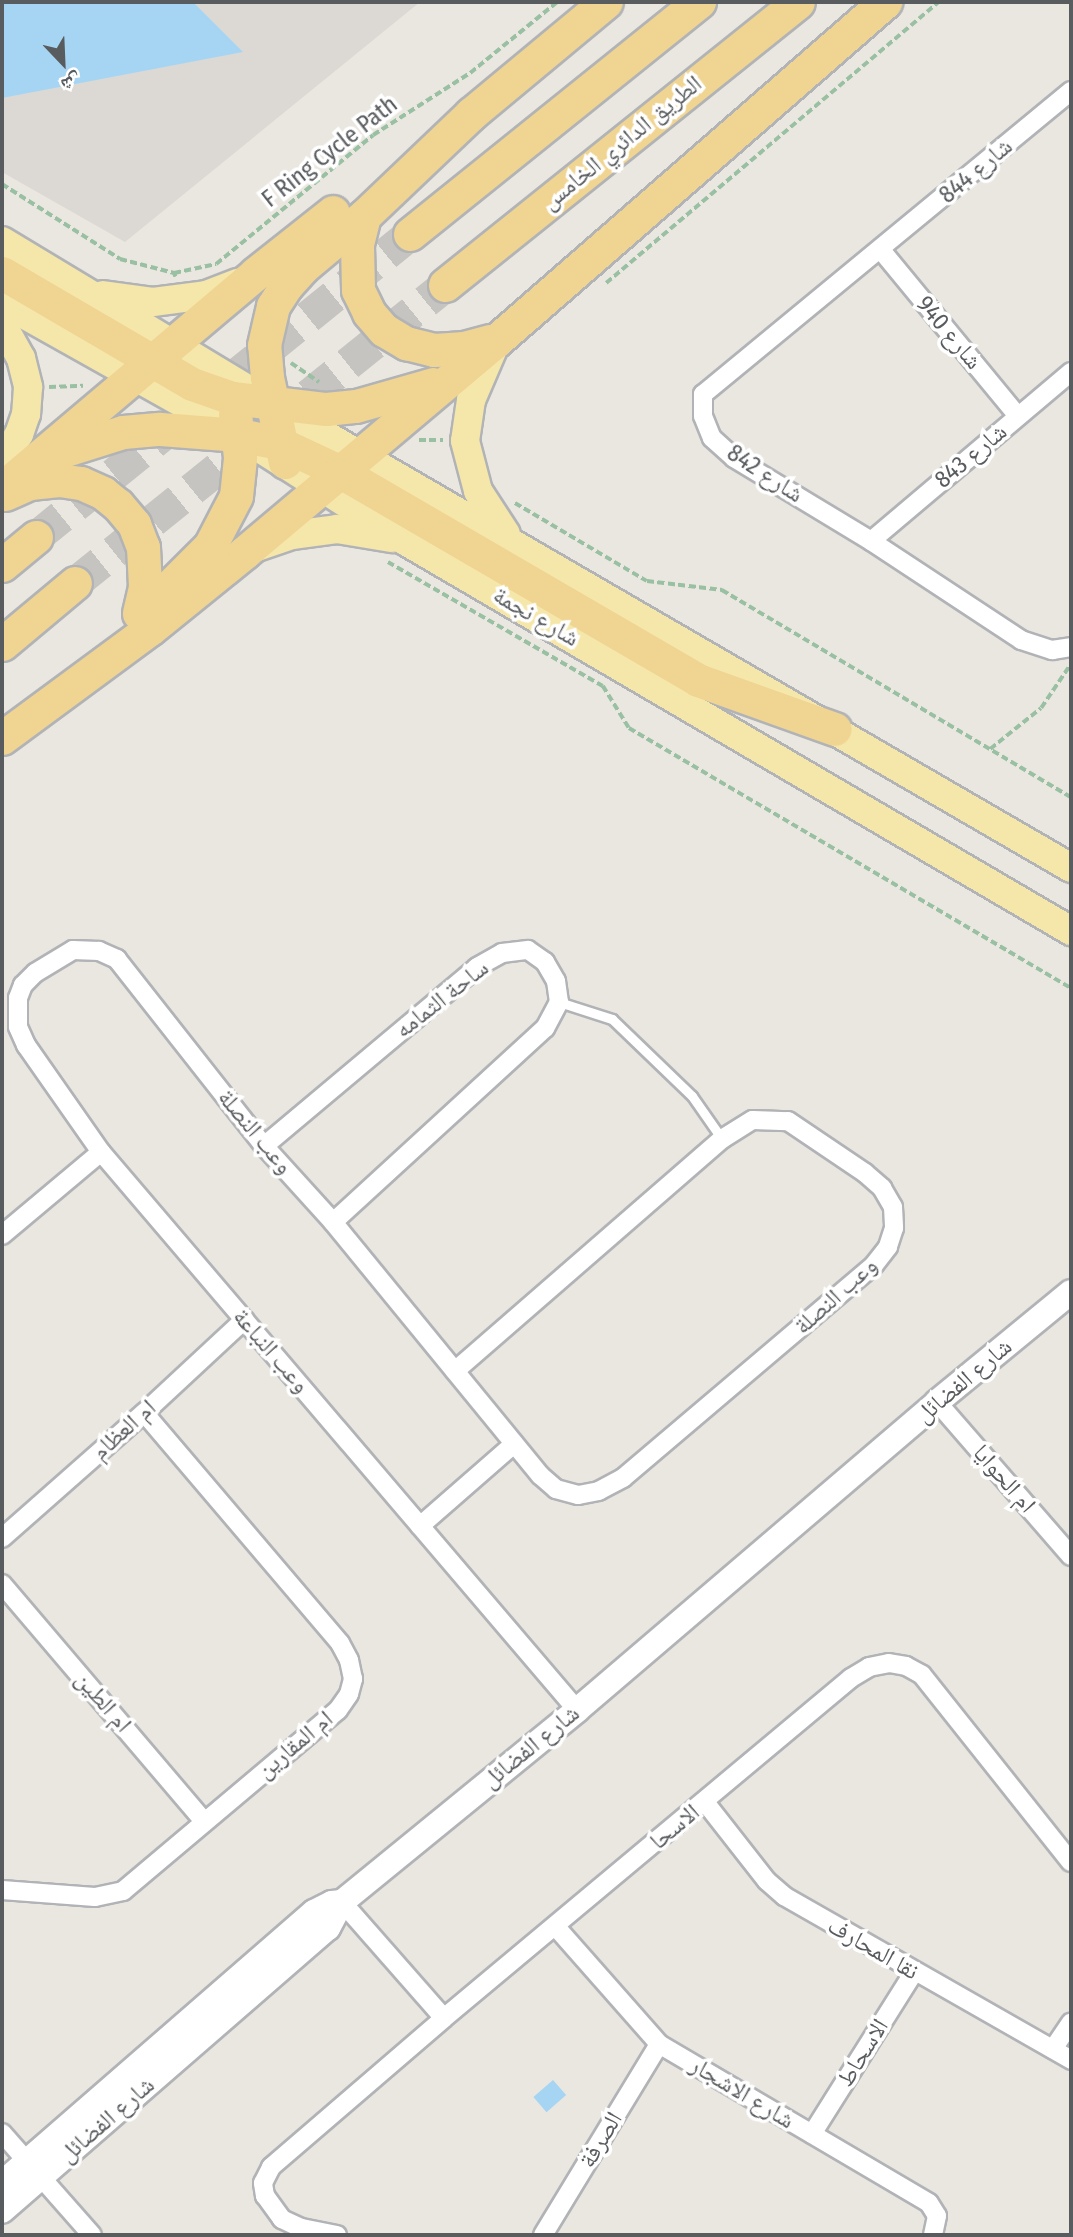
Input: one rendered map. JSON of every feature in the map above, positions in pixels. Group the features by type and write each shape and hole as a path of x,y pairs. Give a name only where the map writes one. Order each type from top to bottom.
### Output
{"highway":[{"path":"283,453 272,404 264,345 273,306 286,286 303,267 364,216 471,114 606,2"},
{"path":"410,234 699,2"},
{"name":"الطريق الدائري الخامس","path":"445,285 798,2"},
{"path":"11,731 150,629 245,552 497,340 885,2"},
{"path":"2,488 256,273 351,198 471,114"},
{"path":"364,216 357,245 358,290 369,313 384,330 406,343 434,350 464,348 497,340"},
{"path":"4,249 154,361 192,384 229,387 272,404 327,410 356,406 451,377"},
{"path":"11,731 185,574 211,546 236,496 239,435 229,387"},
{"path":"37,459 123,432 160,429 239,435 283,453 340,471 698,680 835,729"},
{"path":"2,496 30,484 59,480 81,483 103,493 118,505 134,524 143,547 145,587 139,613"},
{"path":"2,565 36,537"},
{"path":"2,644 75,583"}],"main road":[{"path":"4,249 75,285 126,300 153,302 176,286 206,295 256,273"},
{"path":"75,285 154,361 239,435"},
{"path":"2,302 154,361"},
{"path":"2,324 21,358 28,387 26,414 19,435 2,461"},
{"path":"497,340 471,400 465,441 478,491 512,542"},
{"name":"شارع نجمة","path":"272,404 407,542 1071,931"},
{"name":"شارع نجمة","path":"340,471 512,542 1071,868"},
{"path":"245,552 292,535 337,529 407,542"}],"street":[{"name":"شارع 844","path":"881,250 1071,91"},
{"name":"شارع 940","path":"881,250 1018,416"},
{"name":"شارع 842","path":"881,250 703,394 703,416 712,438 734,458 871,541 1021,640 1052,650 1071,647"},
{"name":"شارع 843","path":"871,541 1071,372"},
{"name":"وعب النصلة","path":"35,973 73,950 99,951 117,959 264,1146 333,1222 514,1444 540,1475 556,1489 578,1495 599,1491 623,1478 874,1265 888,1247 894,1228 893,1207 882,1188 788,1121 753,1120 722,1139 455,1371"},
{"name":"ساحة الثمامه","path":"264,1146 477,967 502,953 528,950 545,962 556,981 559,1002"},
{"name":"وعب النباعة","path":"35,973 23,985 19,998 18,1027 26,1045 101,1152 577,1710"},
{"path":"333,1222 545,1028 559,1002"},
{"path":"2,1235 101,1152"},
{"name":"شارع الفضائل","path":"2,2211 34,2171 328,1928 342,1902 577,1710 937,1402 1071,1292"},
{"name":"ام العظام","path":"2,1538 144,1413 244,1320"},
{"name":"ام الحوايا","path":"937,1402 1071,1556"},
{"name":"ام المقارين","path":"2,1890 96,1897 123,1891 338,1710 349,1694 353,1679 349,1660 340,1643 144,1413"},
{"path":"420,1526 514,1444"},
{"name":"ام الطين","path":"2,1584 204,1821"},
{"name":"الاسحا","path":"297,2232 272,2208 263,2183 271,2167 444,2018 851,1678 869,1667 889,1663 906,1666 922,1675 1071,1862"},
{"name":"نقا المحارف","path":"705,1802 767,1881 783,1896 1071,2060"},
{"path":"2,2196 34,2171 131,2071 323,1906 342,1902 444,2018"},
{"name":"شارع الاشجار","path":"556,1927 659,2044 929,2203 937,2216 937,2228 933,2235"},
{"name":"الاسحاط","path":"812,2134 914,1972"},
{"path":"1053,2049 1071,2022"},
{"name":"الصرفة","path":"543,2235 659,2044"},
{"path":"2,2133 92,2235"},
{"path":"2,2183 34,2171"},
{"path":"297,2232 337,2235"}],"lane":[{"path":"559,1002 612,1019 692,1096 722,1139"}],"path":[{"name":"F Ring Cycle Path","path":"176,286 216,264 373,135 470,73 557,2"},
{"path":"600,288 939,2"},
{"path":"2,184 120,259 176,286"},
{"path":"264,345 322,383"},
{"path":"510,500 647,582 722,590 1071,797"},
{"path":"384,560 603,686 629,729 1071,988"},
{"path":"990,749 1041,708 1071,663"}],"shaded area":[{"path":"2,2 420,2 125,242 2,172"}],"water":[{"path":"2,2 193,2 243,52 2,98"},
{"path":"553,2080 566,2095 546,2112 533,2097"}],"tunnel":[{"path":"36,537 410,234"},
{"path":"75,583 445,285"}]}
